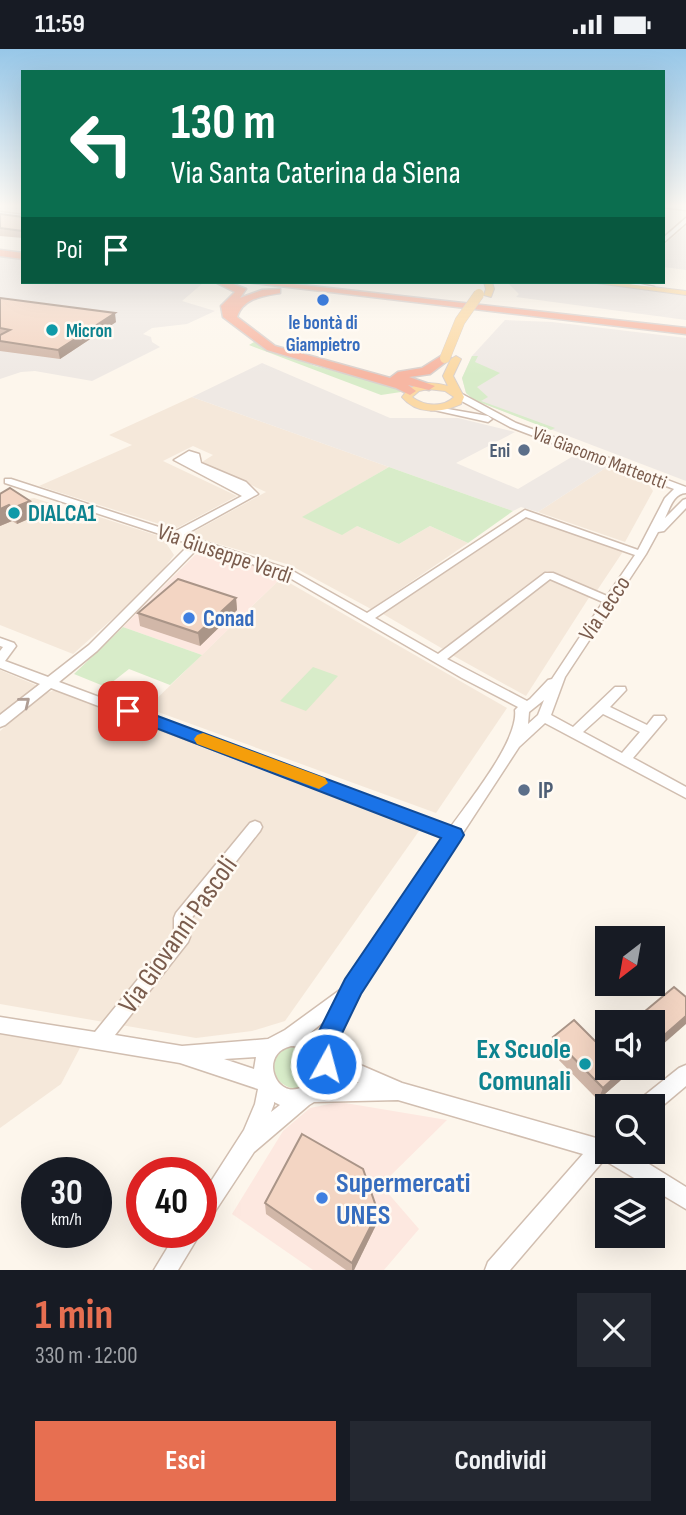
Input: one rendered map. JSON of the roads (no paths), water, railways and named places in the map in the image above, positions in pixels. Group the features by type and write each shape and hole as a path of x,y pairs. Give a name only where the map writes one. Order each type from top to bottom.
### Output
{"highway":[{"path":"221,284 225,287 217,306 229,318 276,350 397,384 410,391"},
{"path":"224,284 241,290 226,306 229,318"},
{"path":"269,284 686,331"},
{"path":"331,284 686,324"},
{"path":"368,284 686,324"},
{"path":"229,318 251,295 281,291 492,315 626,324"},
{"path":"276,350 428,386"},
{"path":"362,370 413,375 451,359"}],"main road":[{"path":"428,386 462,347 469,323 483,295 479,284"},
{"path":"456,394 428,386 410,391 407,397 412,403 434,408 454,404 456,394 448,376 460,321 490,290 488,284"},
{"path":"612,284 686,292"},
{"path":"625,284 686,292"}],"street":[{"path":"634,284 651,287"},
{"name":"Via Giacomo Matteotti","path":"456,394 513,425 686,490"},
{"name":"Via Giacomo Matteotti","path":"434,408 513,425"},
{"path":"176,535 249,496 254,492 196,464 196,456 189,454 180,457 181,462 249,496"},
{"path":"636,471 662,486 670,498 677,491 686,490"},
{"name":"Via Giuseppe Verdi","path":"8,481 287,572 525,709"},
{"name":"Via Lecco","path":"650,540 686,496"},
{"name":"Via Lecco","path":"323,1055 353,986 514,744 542,716 559,677 650,540 670,498"},
{"name":"Via Lecco","path":"672,515 686,502"},
{"path":"369,617 525,513 641,554"},
{"path":"0,722 93,648 197,543"},
{"path":"439,659 549,575 610,601"},
{"path":"0,642 10,646 0,661 454,835"},
{"name":"Via Lecco","path":"514,744 525,709 559,677"},
{"path":"574,733 620,690"},
{"path":"601,708 648,731"},
{"path":"525,709 686,793"},
{"path":"624,759 659,719"},
{"name":"Via Giovanni Pascoli","path":"99,1041 182,937 182,918 255,827"},
{"name":"Via Lecco","path":"281,1042 353,986"},
{"path":"0,1025 180,1054 267,1084 285,1097 401,1092"},
{"path":"180,1054 310,1041 323,1055 401,1092 595,1144"},
{"path":"217,1191 246,1148 265,1103 267,1084 263,1065 281,1042"},
{"path":"246,1148 308,1094 324,1075 323,1055"},
{"path":"662,1094 686,1074"},
{"path":"496,1270 595,1159"},
{"path":"632,1164 686,1199"},
{"path":"165,1270 179,1248"}],"place":[{"name":"le bontà di Giampietro","path":"323,300"},
{"name":"Micron","path":"52,330"},
{"name":"Eni","path":"524,450"},
{"name":"DIALCA1","path":"14,513"},
{"name":"Conad","path":"189,618"},
{"name":"IP","path":"524,790"},
{"name":"Ex Scuole Comunali","path":"585,1064"},
{"name":"Supermercati UNES","path":"322,1198"}]}
